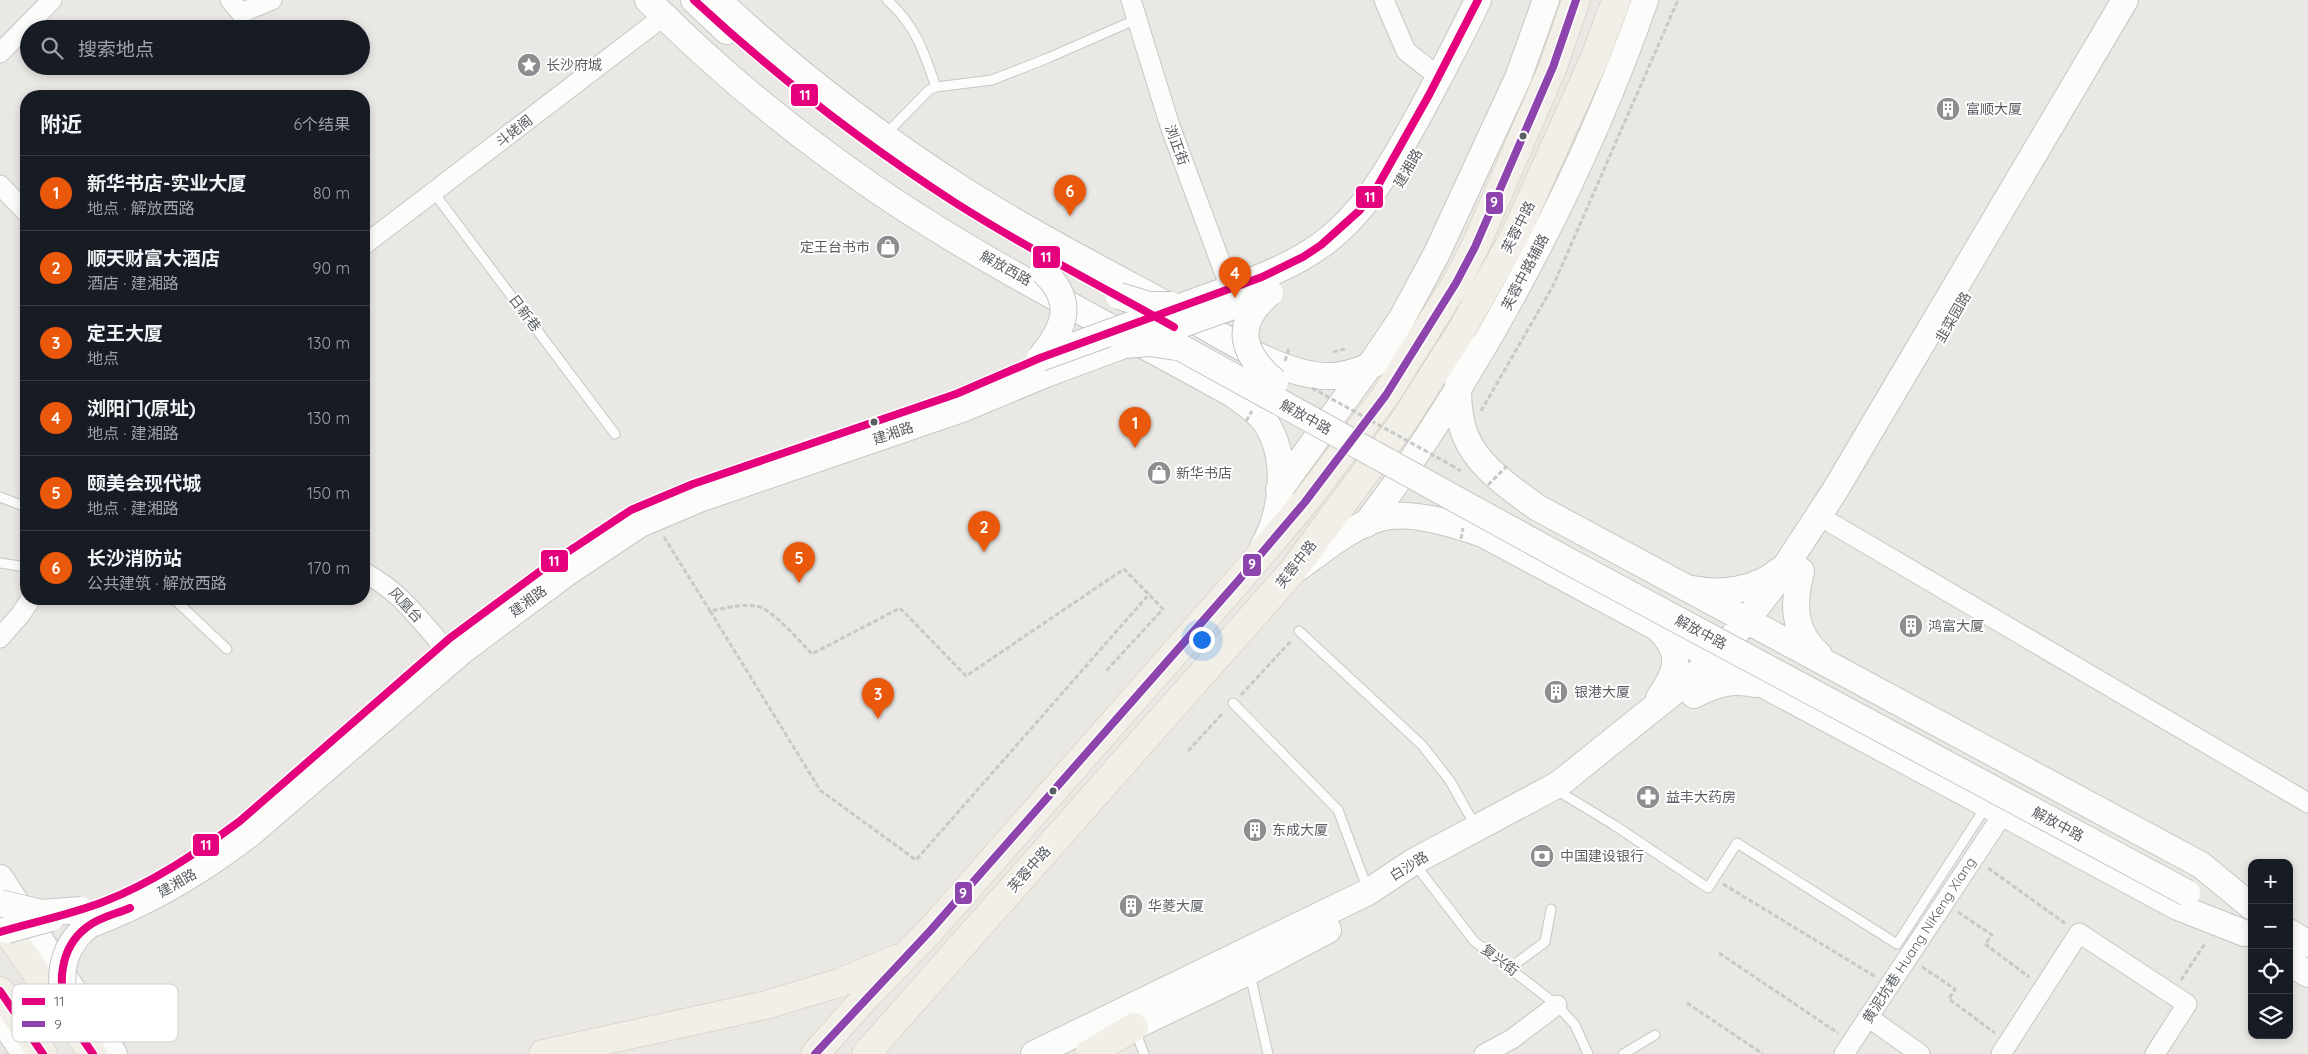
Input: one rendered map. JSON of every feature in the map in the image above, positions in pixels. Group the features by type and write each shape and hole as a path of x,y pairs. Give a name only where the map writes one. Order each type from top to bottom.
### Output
{"main road":[{"path":"694,0 772,71 895,163 996,227 1118,296 1138,303 1162,306 1196,300"},
{"path":"718,0 800,73 884,136 964,190 1021,224 1275,364 1306,374 1331,376 1348,374 1372,363 1429,329"},
{"name":"建湘路","path":"1196,300 1262,277 1303,257 1341,230 1359,211 1394,159 1478,0"},
{"name":"建湘路","path":"5,935 85,917 151,898 219,858 252,834 462,651 565,574 652,519 699,499 962,409 1155,332 1270,293 1332,259 1374,220 1390,198 1422,144 1496,0"},
{"path":"1280,490 1372,363 1402,318 1463,202 1518,78 1546,0"},
{"path":"815,1054 865,998 913,950 1256,560 1338,460 1386,395 1429,329 1475,247 1553,67 1576,0"},
{"name":"芙蓉中路","path":"866,1054 1291,573 1404,422 1461,331 1515,235 1594,57 1616,0"},
{"name":"芙蓉中路辅路","path":"1366,524 1429,438 1458,391 1526,270 1561,204 1588,147 1627,52 1645,0"},
{"name":"韭菜园路","path":"1795,567 1834,492 2125,0"},
{"name":"韭菜园路","path":"1753,624 1795,567 1831,523 2138,0"},
{"name":"解放西路","path":"661,5 734,59 827,134 947,216 1155,332"},
{"name":"解放西路","path":"661,5 765,108 878,191 998,264 1247,405 1265,422 1273,436 1279,453 1280,490 1277,514 1268,539 1256,560"},
{"path":"1040,358 1057,336 1064,315 1060,292 1055,283 1043,271"},
{"path":"1270,293 1254,310 1248,325 1245,342 1250,357 1275,382"},
{"path":"1118,296 1155,332 1196,300"},
{"name":"解放中路","path":"1461,331 1458,391 1459,416 1464,436 1472,452 1492,473 1538,508 2202,865 2248,904"},
{"name":"建湘路","path":"85,917 208,845 240,821 442,645 554,561 632,510 760,460 956,394 1040,358 1155,332"},
{"name":"解放中路","path":"1155,332 1275,382 2190,886 2248,936"},
{"name":"解放中路","path":"1155,332 1568,561 2190,886 2248,906"},
{"name":"解放中路","path":"1291,573 1337,540 1366,524 1382,518 1402,516 1452,524 1482,534 2178,907 2248,936"},
{"path":"1685,588 1716,592 1756,585 1795,567 1797,623 1802,635 1814,651 1828,664"},
{"name":"白沙路","path":"1034,1054 1418,869 1563,794 1694,694 1753,624"},
{"path":"1645,715 1666,689 1673,675 1676,662 1674,648 1660,629"},
{"name":"白沙路","path":"1070,1054 1134,1028 1250,972 1375,904 1418,869 1476,827 1559,784 1645,715 1720,661"},
{"path":"1694,694 1724,682 1739,681 1774,690"},
{"path":"0,878 69,984"},
{"path":"0,904 41,913 85,917 63,963 62,984"},
{"path":"5,935 42,984"},
{"path":"2293,935 2308,944"},
{"path":"543,1054 766,1004 839,984 889,963 913,950"},
{"path":"2293,965 2308,974"},
{"path":"0,991 5,1011 12,1026"},
{"path":"1089,1054 1134,1028"},
{"path":"19,1042 25,1054"},
{"path":"32,1042 43,1054"},
{"path":"85,1042 93,1054"},
{"path":"106,1042 114,1054"}],"street":[{"path":"32,20 52,0"},
{"path":"230,0 241,13 272,0"},
{"name":"浏正街","path":"1131,0 1170,126 1230,288"},
{"path":"1384,0 1406,51 1439,77"},
{"name":"斗姥阁","path":"370,241 434,193 661,5"},
{"path":"0,53 20,33"},
{"path":"0,185 20,206"},
{"path":"1831,523 2308,803"},
{"name":"风凰台","path":"370,575 388,585 442,645"},
{"path":"0,638 20,616 26,605"},
{"name":"黄泥坑巷 Huang NiKeng Xiang","path":"1847,1048 1973,858 1988,820"},
{"path":"2005,1048 2079,933 2186,1004 2155,1054"},
{"path":"1484,1054 1512,1039 1557,1005"},
{"path":"1868,1017 1920,1054"}],"lane":[{"path":"887,0 904,16 917,36 936,87"},
{"path":"884,136 929,90 936,87 992,80 1137,19"},
{"name":"日新巷","path":"434,193 615,434"},
{"path":"0,497 20,505"},
{"path":"0,563 20,566"},
{"path":"180,605 227,649"},
{"path":"1300,631 1422,745 1450,781 1476,827"},
{"path":"1233,703 1338,810 1368,892"},
{"path":"1563,794 1614,825 1708,888 1737,843 1897,944 1988,820"},
{"name":"复兴街","path":"1418,869 1474,940 1557,1005 1575,1025 1588,1054"},
{"path":"1511,968 1545,942 1551,909"},
{"path":"1250,972 1268,1054"},
{"path":"1134,1028 1144,1054"},
{"path":"1623,1054 1655,1035"}],"path":[{"path":"1480,414 1553,286 1678,0"},
{"path":"1312,388 1451,465"},
{"path":"1501,460 1513,472"},
{"path":"1488,485 1507,466"},
{"path":"652,519 820,790 916,860 1150,593"},
{"path":"710,611 736,606 758,606 782,623 812,654 900,608 966,676 1124,569 1164,608 1106,671"},
{"path":"1188,751 1300,631"},
{"path":"1973,858 2079,933"},
{"path":"1714,878 1888,985"},
{"path":"1943,902 1992,935 1986,944 2044,987"},
{"path":"2172,993 2211,934"},
{"path":"1719,953 1847,1048"},
{"path":"1907,957 1955,989 1949,999 2005,1048"},
{"path":"1687,1003 1763,1054"}],"transit line":[{"name":"11","path":"694,0 819,107 919,179 1008,235 1174,327"},
{"name":"11","path":"0,932 64,915 103,902 139,886 191,856 240,821 450,638 554,561 631,510 693,484 956,394 1040,358 1262,277 1303,257 1321,245 1359,211 1376,189 1429,95 1478,0"},
{"name":"9","path":"815,1054 930,931 1238,581 1305,502 1386,395 1456,283 1475,247 1553,67 1576,0"},
{"name":"11","path":"62,984 66,957 78,936 87,927 103,918 130,908"},
{"name":"11","path":"0,991 12,1009"},
{"name":"11","path":"35,1042 43,1054"},
{"name":"11","path":"85,1042 93,1054"}],"place":[{"name":"长沙府城","path":"529,65"},
{"name":"富顺大厦","path":"1948,109"},
{"name":"长沙消防站","path":"1070,216"},
{"name":"定王台书市","path":"888,247"},
{"name":"浏阳门(原址)","path":"1235,298"},
{"name":"新华书店-实业大厦","path":"1135,448"},
{"name":"新华书店","path":"1159,473"},
{"name":"顺天财富大酒店","path":"984,552"},
{"name":"颐美会现代城","path":"799,583"},
{"name":"鸿富大厦","path":"1911,626"},
{"name":"银港大厦","path":"1556,692"},
{"name":"定王大厦","path":"878,719"},
{"name":"益丰大药房","path":"1648,797"},
{"name":"东成大厦","path":"1255,830"},
{"name":"中国建设银行","path":"1542,856"},
{"name":"华菱大厦","path":"1131,906"}]}
